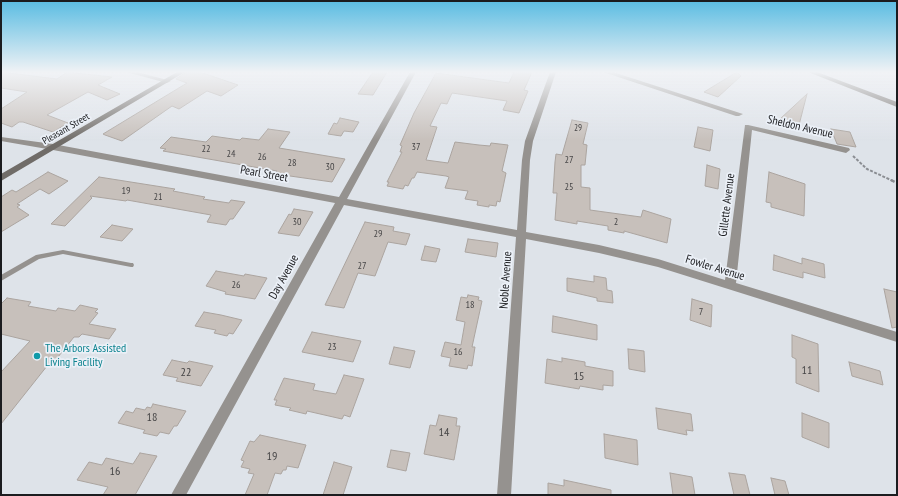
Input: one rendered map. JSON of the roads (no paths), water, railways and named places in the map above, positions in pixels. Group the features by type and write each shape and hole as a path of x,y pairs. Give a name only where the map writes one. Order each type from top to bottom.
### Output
{"street":[{"name":"Pleasant Street","path":"1,178 143,95"},
{"name":"Day Avenue","path":"178,495 400,95"},
{"name":"Noble Avenue","path":"504,495 529,141 546,95"},
{"path":"679,95 739,114"},
{"path":"871,95 897,105"},
{"name":"Sheldon Avenue","path":"748,127 846,150"},
{"name":"Gillette Avenue","path":"730,286 748,127"},
{"name":"Pearl Street","path":"1,139 53,147 522,236"},
{"name":"Fowler Avenue","path":"522,236 599,249 651,262 897,337"}],"lane":[{"path":"1,278 38,257 63,252 131,266"}],"place":[{"name":"The Arbors Assisted Living Facility","path":"37,356"}]}
